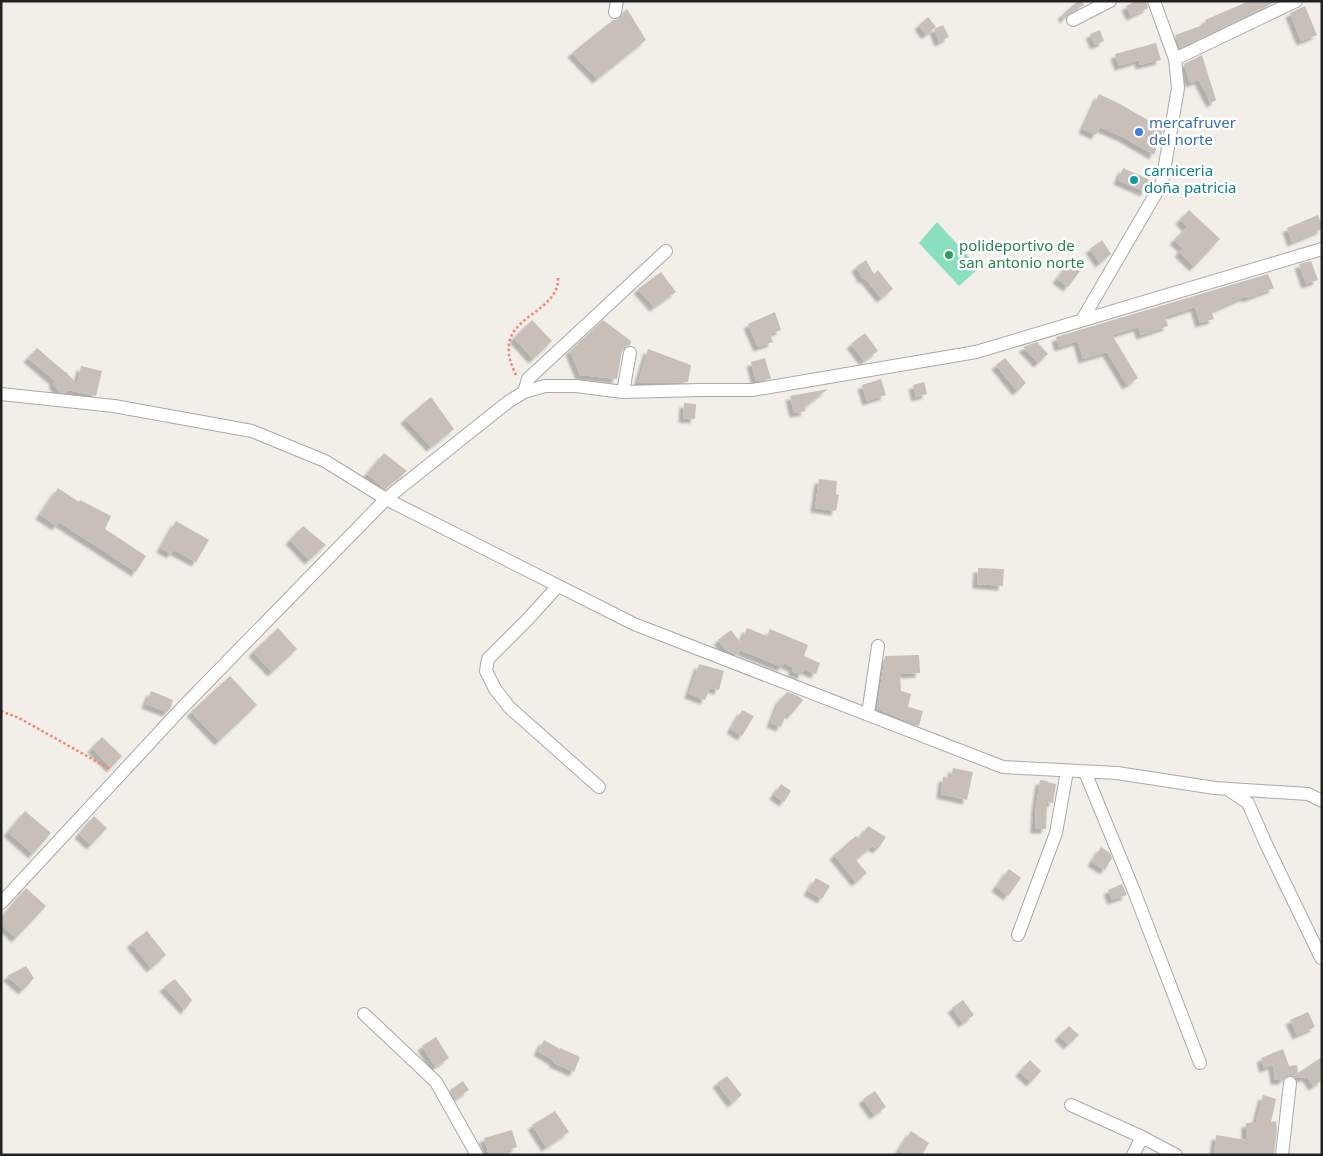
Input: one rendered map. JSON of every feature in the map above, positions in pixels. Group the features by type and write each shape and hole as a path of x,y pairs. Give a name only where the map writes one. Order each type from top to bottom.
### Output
{"street":[{"path":"1074,20 1110,1"},
{"path":"1082,320 1162,183 1178,88 1175,59 1154,1"},
{"path":"1175,59 1296,1"},
{"path":"1,903 182,708 386,499 508,402 524,392 544,386 576,386 623,392 752,390 976,352 1322,249"},
{"path":"524,392 528,379 666,251"},
{"path":"623,392 630,353"},
{"path":"1,394 114,406 252,431 325,461 386,499 634,624 1003,767 1117,773 1215,788 1308,794 1322,801"},
{"path":"558,586 488,659 486,671 495,689 509,707 599,787"},
{"path":"868,714 878,646"},
{"path":"1018,935 1056,833 1067,770"},
{"path":"1085,772 1134,891 1200,1062"},
{"path":"1228,789 1248,803 1321,958"},
{"path":"364,1014 436,1082 477,1155"},
{"path":"1282,1155 1290,1083"},
{"path":"1071,1105 1142,1137 1176,1155"},
{"path":"1133,1155 1142,1137"}],"path":[{"path":"524,392 519,385 508,353 509,338 518,324 541,308 554,293 558,276"},
{"path":"1,711 19,718 120,775"}],"green space":[{"name":"polideportivo de san antonio norte","path":"937,222 979,268 959,286 919,243"}],"building":[{"path":"1078,1 1081,1 1084,5 1069,13 1065,19 1062,15"},
{"path":"1136,1 1146,1 1148,8 1131,16 1126,6"},
{"path":"1249,1 1277,1 1180,48 1175,35 1206,24 1205,20"},
{"path":"1305,6 1317,35 1301,41 1290,13"},
{"path":"627,9 646,40 597,79 572,53 613,20 621,18 623,12"},
{"path":"928,17 936,27 926,35 919,25"},
{"path":"943,25 949,37 939,42 934,29"},
{"path":"1100,30 1104,41 1095,45 1090,34"},
{"path":"1156,43 1161,60 1140,65 1139,60 1119,66 1115,54"},
{"path":"1202,55 1216,100 1211,103 1199,80 1190,83 1184,64"},
{"path":"1099,94 1163,129 1154,155 1123,137 1100,127 1096,135 1083,129"},
{"name":"carniceria doña patricia","path":"1123,168 1150,180 1145,192 1118,180"},
{"path":"1189,210 1220,239 1194,267 1179,252 1183,248 1174,240 1187,227 1180,220"},
{"path":"1318,215 1322,229 1292,242 1287,228"},
{"path":"1102,240 1111,254 1100,263 1090,249"},
{"path":"866,260 874,274 878,270 893,289 881,298 865,278 863,279 856,267"},
{"path":"1311,261 1318,280 1306,284 1299,264"},
{"path":"1068,264 1080,271 1068,287 1057,279"},
{"path":"661,272 676,292 654,307 638,289"},
{"path":"1268,274 1274,288 1247,298 1246,296 1211,311 1214,319 1200,323 1195,307 1165,317 1168,326 1141,335 1138,327 1112,335 1138,378 1127,385 1107,352 1083,359 1078,341 1059,347 1056,337"},
{"path":"775,312 781,330 770,334 773,342 758,347 748,324"},
{"path":"532,320 552,341 533,359 514,338"},
{"path":"603,320 631,341 630,345 624,347 622,351 617,379 580,375 570,351"},
{"path":"865,333 878,351 864,361 851,344"},
{"path":"1037,342 1048,354 1038,363 1023,347"},
{"path":"37,348 66,372 77,384 81,366 102,371 96,396 68,390 64,393 60,392 53,383 55,381 28,358"},
{"path":"648,349 691,365 688,382 638,383"},
{"path":"765,358 771,379 756,381 751,362"},
{"path":"1005,358 1026,383 1017,391 996,365"},
{"path":"881,379 886,395 867,401 862,385"},
{"path":"924,382 927,394 916,397 913,385"},
{"path":"828,389 804,407 806,411 794,413 790,396"},
{"path":"431,397 454,429 431,447 405,419"},
{"path":"684,403 696,404 695,419 683,418"},
{"path":"384,453 407,471 385,489 367,474"},
{"path":"819,479 837,481 836,494 839,495 836,511 815,508"},
{"path":"58,488 79,502 80,500 111,516 105,529 146,556 136,572 59,522 57,526 40,515"},
{"path":"176,521 209,540 196,562 174,550 171,554 161,548"},
{"path":"303,526 326,545 309,560 290,540"},
{"path":"978,568 1004,569 1003,586 977,584"},
{"path":"278,628 297,649 272,672 253,652"},
{"path":"747,628 767,636 770,629 808,645 804,656 820,663 816,674 804,669 802,675 792,671 794,668 784,663 782,667 740,650 737,655 726,650 718,640 731,630 741,643"},
{"path":"919,655 920,673 900,674 901,691 911,694 908,707 923,711 919,726 877,709 885,656"},
{"path":"699,664 724,671 719,690 710,688 705,700 689,694"},
{"path":"230,676 257,705 219,741 191,712"},
{"path":"151,691 173,700 167,712 146,704"},
{"path":"787,692 803,700 791,715 787,712 781,727 771,723 780,700"},
{"path":"742,710 754,716 742,736 731,729"},
{"path":"102,737 122,756 111,768 92,748"},
{"path":"953,768 973,772 967,800 941,794 943,777 951,778"},
{"path":"1040,780 1056,784 1053,803 1047,802 1046,829 1035,829"},
{"path":"781,784 791,791 784,802 774,795"},
{"path":"25,811 51,833 33,854 8,832"},
{"path":"94,816 107,828 91,845 79,834"},
{"path":"868,826 886,837 878,849 872,846 856,860 867,873 856,882 834,855 856,836 859,839"},
{"path":"1101,847 1110,853 1112,858 1105,870 1092,862"},
{"path":"1009,869 1021,878 1008,896 996,887"},
{"path":"816,878 830,886 822,899 808,891"},
{"path":"1122,884 1127,895 1112,900 1108,890"},
{"path":"26,888 46,906 16,938 1,924 1,918"},
{"path":"147,931 166,955 151,968 131,943"},
{"path":"26,966 34,978 23,990 7,976"},
{"path":"175,979 192,1000 185,1010 164,987"},
{"path":"963,1000 974,1015 963,1023 952,1008"},
{"path":"1308,1012 1315,1027 1297,1035 1290,1020"},
{"path":"1069,1026 1079,1035 1068,1045 1059,1036"},
{"path":"436,1037 449,1058 435,1067 422,1046"},
{"path":"544,1040 580,1057 574,1072 554,1063 554,1061 538,1051"},
{"path":"1283,1049 1289,1066 1297,1065 1298,1073 1322,1057 1322,1080 1313,1086 1307,1077 1296,1078 1291,1075 1286,1076 1283,1080 1275,1080 1273,1065 1264,1068 1261,1058"},
{"path":"1030,1060 1041,1071 1031,1082 1020,1072"},
{"path":"727,1076 742,1095 732,1103 717,1083"},
{"path":"463,1081 469,1090 455,1099 450,1090"},
{"path":"875,1091 886,1107 874,1115 863,1099"},
{"path":"1263,1095 1276,1099 1271,1122 1276,1121 1277,1130 1274,1155 1214,1155 1216,1135 1246,1140 1246,1123 1256,1122"},
{"path":"555,1111 569,1132 546,1147 532,1125"},
{"path":"512,1130 517,1147 505,1151 506,1155 489,1155 484,1138"},
{"path":"911,1131 929,1143 922,1155 907,1155 899,1150"}],"place":[{"name":"mercafruver del norte","path":"1139,132"},
{"name":"carniceria doña patricia","path":"1134,180"},
{"name":"polideportivo de san antonio norte","path":"949,255"}]}
